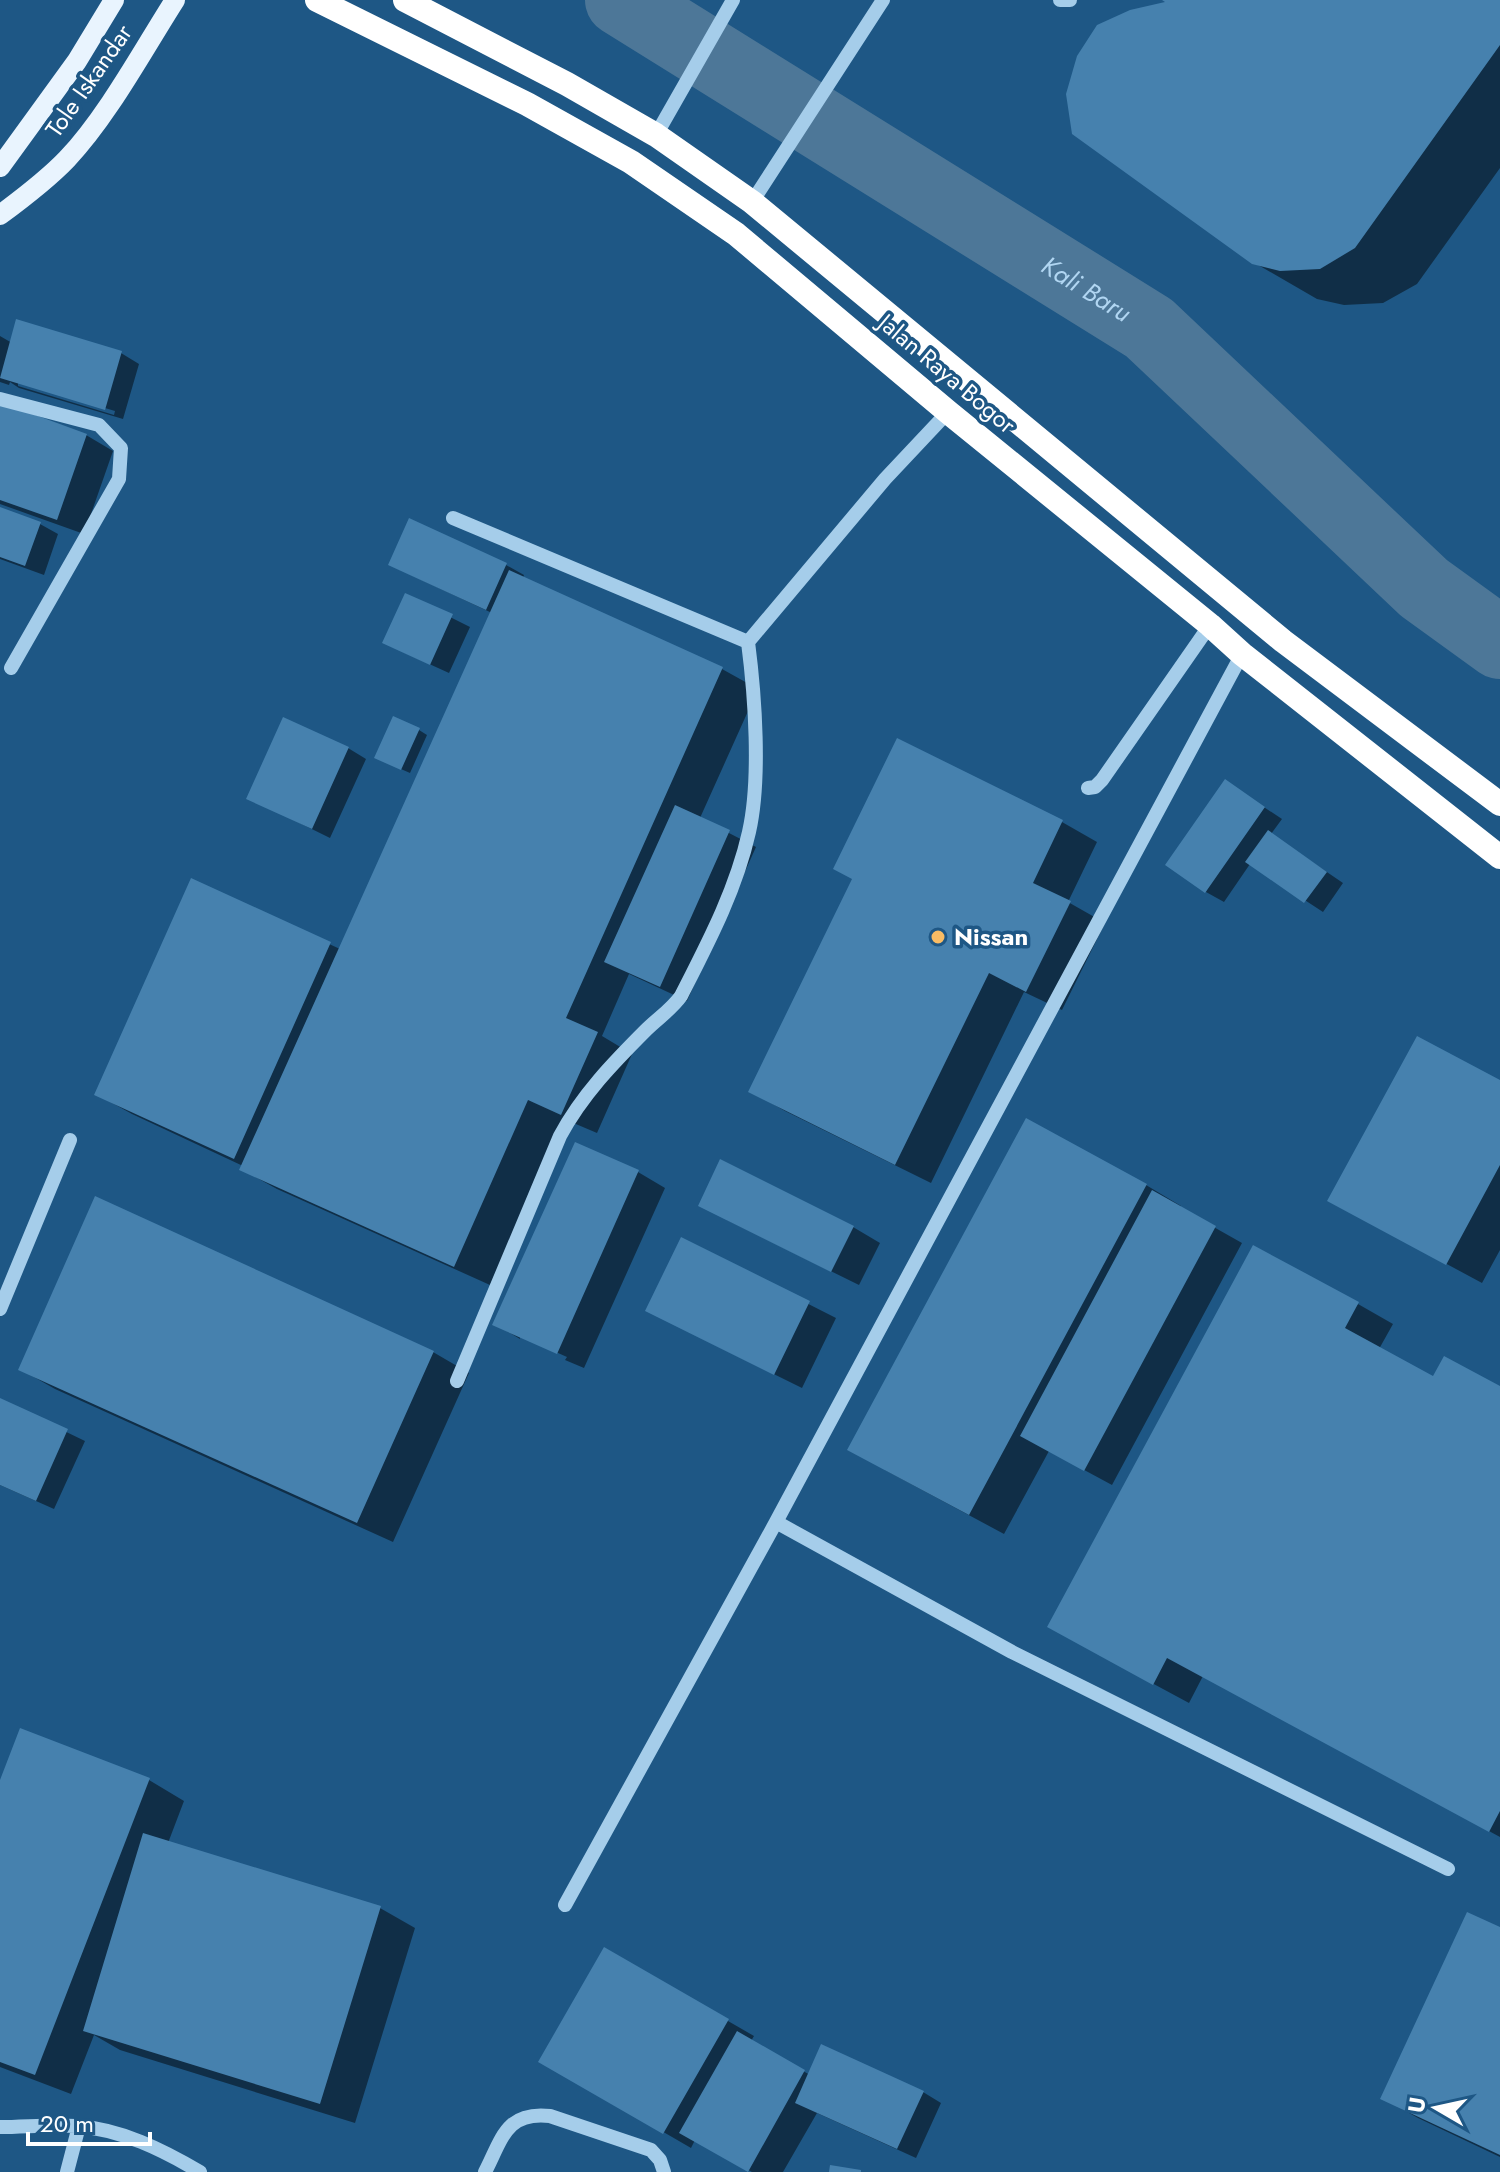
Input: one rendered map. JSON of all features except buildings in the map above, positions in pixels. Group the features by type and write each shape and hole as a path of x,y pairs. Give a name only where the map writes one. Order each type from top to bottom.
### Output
{"highway":[{"name":"Jalan Raya Bogor","path":"317,0 527,104 631,162 736,234 1242,654 1500,857"},
{"name":"Jalan Raya Bogor","path":"405,0 567,84 656,135 752,202 1283,641 1500,804"}],"main road":[{"name":"Tole Iskandar","path":"0,167 77,61 114,0"},
{"name":"Tole Iskandar","path":"0,215 35,189 89,133 175,0"}],"street":[{"path":"656,135 733,0"},
{"path":"752,202 883,0"},
{"path":"1060,0 1070,0"},
{"path":"0,399 99,425 121,448 119,479 11,668"},
{"path":"457,1381 560,1136 573,1112 607,1069 650,1025 672,1009 732,889 749,832 755,791 754,686 748,642 885,479 948,412"},
{"path":"453,518 748,642"},
{"path":"1088,788 1095,787 1102,780 1210,625"},
{"path":"565,1905 776,1522 1242,654"},
{"path":"0,1309 70,1140"},
{"path":"776,1522 1012,1652 1448,1869"},
{"path":"485,2172 508,2126 523,2116 538,2114 651,2150 660,2160 664,2172"},
{"path":"0,2127 79,2126 137,2140 162,2150 200,2172"},
{"path":"67,2172 79,2126"}],"waterway":[{"name":"Kali Baru","path":"621,0 1149,328 1424,588 1500,643"}],"place":[{"name":"Nissan","path":"938,937"}]}
